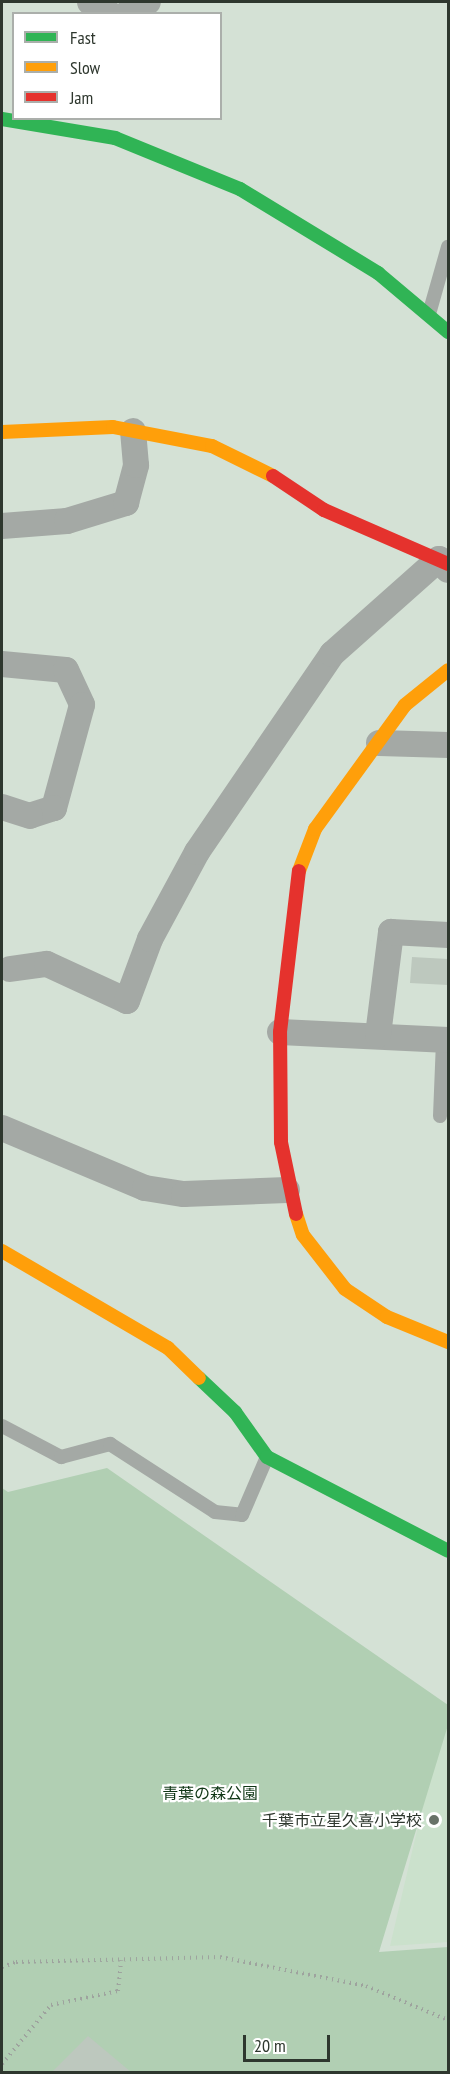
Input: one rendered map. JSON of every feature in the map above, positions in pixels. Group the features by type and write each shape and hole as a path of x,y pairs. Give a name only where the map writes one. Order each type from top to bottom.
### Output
{"street":[{"path":"90,2 107,12"},
{"path":"130,12 148,2"},
{"path":"24,120 45,121 114,138 240,189 378,273 448,332"},
{"path":"2,432 133,431 212,446 256,465 324,510 445,565 332,654 197,852 150,939 128,1001 47,964 4,974"},
{"path":"2,526 67,521 126,503 136,465 133,431"},
{"path":"2,664 66,670 82,705 54,808 30,816 2,807"},
{"path":"448,670 405,705 379,743 341,786 300,865 280,1032 281,1142 287,1190 303,1235 345,1288 387,1317 448,1342"},
{"path":"379,743 448,745"},
{"path":"378,1035 391,932 448,935"},
{"path":"280,1032 446,1040"},
{"path":"2,1128 144,1188 184,1194 287,1190"},
{"path":"2,1251 168,1348 235,1412 267,1457 448,1551"}],"lane":[{"path":"428,315 448,247"},
{"path":"440,1116 446,1040"},
{"path":"2,1426 61,1457 110,1444 215,1512 242,1515 267,1457"}],"path":[{"path":"2,1967 220,1957 366,1986 448,2020"},
{"path":"2,2064 51,2005 118,1991 122,1960"}],"shaded area":[{"name":"千葉市立星久喜小学校","path":"448,1698 448,1942 390,1946"}],"green space":[{"name":"青葉の森公園","path":"107,1468 448,1705 448,1725 379,1952 448,1947 448,2072 2,2072 2,1488 8,1492"}],"building":[{"path":"412,957 448,959 448,985 410,983"},
{"path":"88,2036 131,2072 52,2072"}],"traffic: fast":[{"path":"2,119 115,138 240,189 378,273 448,332"},
{"path":"199,1378 235,1412 267,1457 448,1551"}],"traffic: slow":[{"path":"2,432 113,427 212,446 273,476"},
{"path":"299,871 315,829 405,705 448,670"},
{"path":"296,1214 303,1235 345,1289 387,1317 448,1342"},
{"path":"2,1251 168,1348 199,1378"}],"traffic: jam":[{"path":"273,476 324,510 448,564"},
{"path":"296,1214 281,1142 280,1032 299,871"}],"place":[{"name":"千葉市立星久喜小学校","path":"434,1820"}]}
